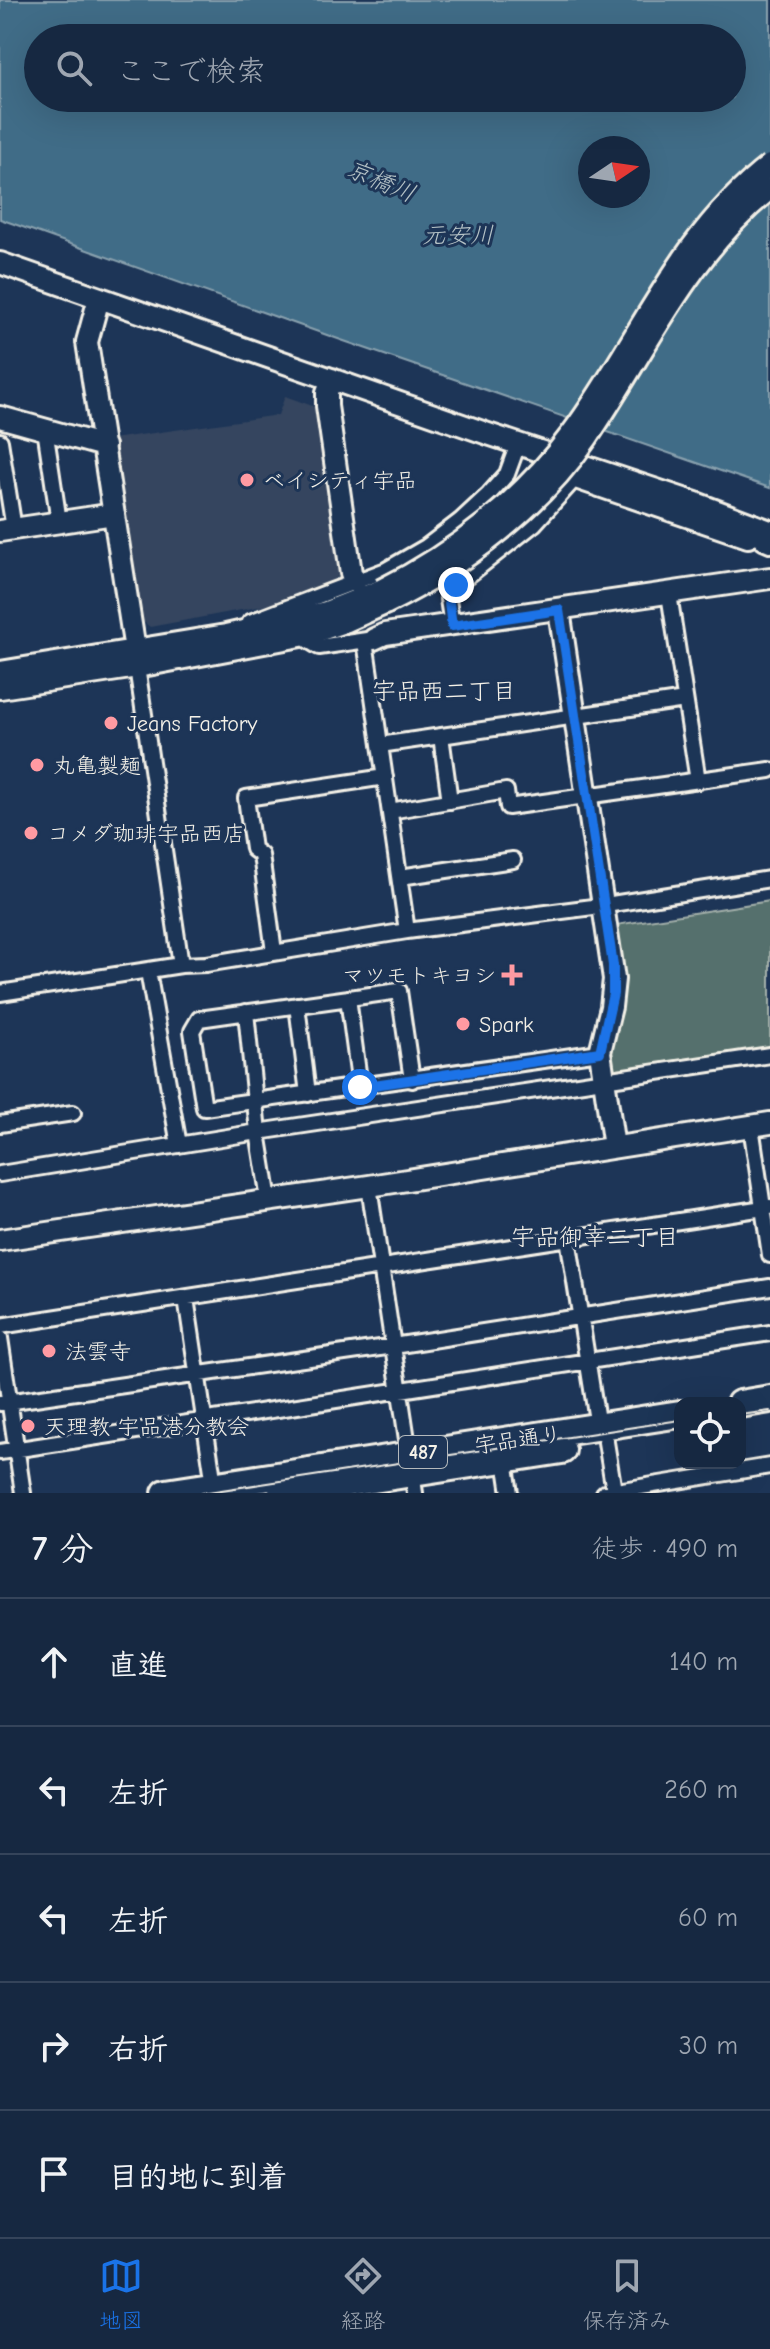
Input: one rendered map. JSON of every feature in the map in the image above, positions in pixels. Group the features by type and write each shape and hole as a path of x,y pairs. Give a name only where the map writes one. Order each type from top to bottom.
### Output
{"highway":[{"path":"746,1403 770,1399"},
{"name":"宇品通り","path":"282,1493 505,1460 674,1416"},
{"path":"746,1421 770,1418"},
{"name":"宇品通り","path":"166,1493 214,1485 413,1473 602,1435 674,1431"}],"street":[{"path":"0,672 136,658 306,635 347,621 384,597 456,545 526,487 572,434 681,259 748,182 770,165"},
{"path":"0,688 384,597 428,581 467,556 539,495 585,441 696,265 727,228 770,189"},
{"path":"0,263 97,304 769,540"},
{"path":"0,278 97,304"},
{"path":"97,304 87,342 181,965"},
{"path":"330,386 351,573 355,582"},
{"path":"0,417 104,446"},
{"path":"45,429 59,522"},
{"path":"0,441 7,530 114,514"},
{"path":"226,635 248,623 386,570 426,547 489,494 507,474 516,450"},
{"path":"581,473 696,503 769,540"},
{"path":"452,626 448,599 450,590 534,524 581,473"},
{"path":"306,635 319,647 369,640 385,634 769,578"},
{"path":"669,594 698,781"},
{"path":"559,610 614,986 600,1052 614,1147"},
{"path":"369,640 380,745 407,931"},
{"path":"380,745 685,700"},
{"path":"441,736 450,801"},
{"path":"390,811 506,791 508,807 770,770"},
{"path":"274,952 261,855 253,849 246,798 385,777"},
{"path":"400,877 513,860"},
{"path":"0,1002 7,992 770,879"},
{"path":"148,971 179,1145"},
{"path":"412,1080 399,991 199,1019 192,1031 204,1108 412,1080 600,1052"},
{"path":"348,998 360,1087"},
{"path":"297,1005 308,1094"},
{"path":"246,1012 258,1132 269,1200"},
{"path":"0,1174 770,1055"},
{"path":"0,1124 73,1113"},
{"path":"0,1240 760,1124 770,1255"},
{"path":"369,1186 413,1473"},
{"path":"0,1326 766,1208"},
{"path":"568,1238 609,1492 770,1466"},
{"path":"5,1403 770,1287"},
{"path":"186,1298 214,1485"},
{"path":"0,1452 770,1333"},
{"path":"0,1338 5,1403 17,1449 23,1493"},
{"path":"505,1460 510,1493"}],"shaded area":[{"path":"285,396 318,408 343,574 308,593 263,606 150,627 141,620 112,439 278,415"}],"green space":[{"path":"770,901 770,1052 617,1075 612,1072 609,1054 616,925"}],"water":[{"name":"元安川","path":"0,0 770,0 770,488 0,219"}],"tram line":[{"path":"746,1414 770,1411"},
{"path":"202,1493 674,1421"}],"place":[{"name":"ベイシティ宇品","path":"247,480"},
{"name":"Jeans Factory","path":"111,723"},
{"name":"丸亀製麺","path":"37,765"},
{"name":"コメダ珈琲宇品西店","path":"31,833"},
{"name":"マツモトキヨシ","path":"512,975"},
{"name":"Spark","path":"463,1024"},
{"name":"法雲寺","path":"49,1351"},
{"name":"天理教 宇品港分教会","path":"28,1426"}],"district":[{"name":"宇品西二丁目","path":"444,691"},
{"name":"宇品御幸二丁目","path":"595,1237"}],"route":[{"path":"360,1087 600,1052 613,994 613,965 559,610 452,626 448,595 456,585"}],"water label":[{"name":"京橋川","path":"381,181"}]}
